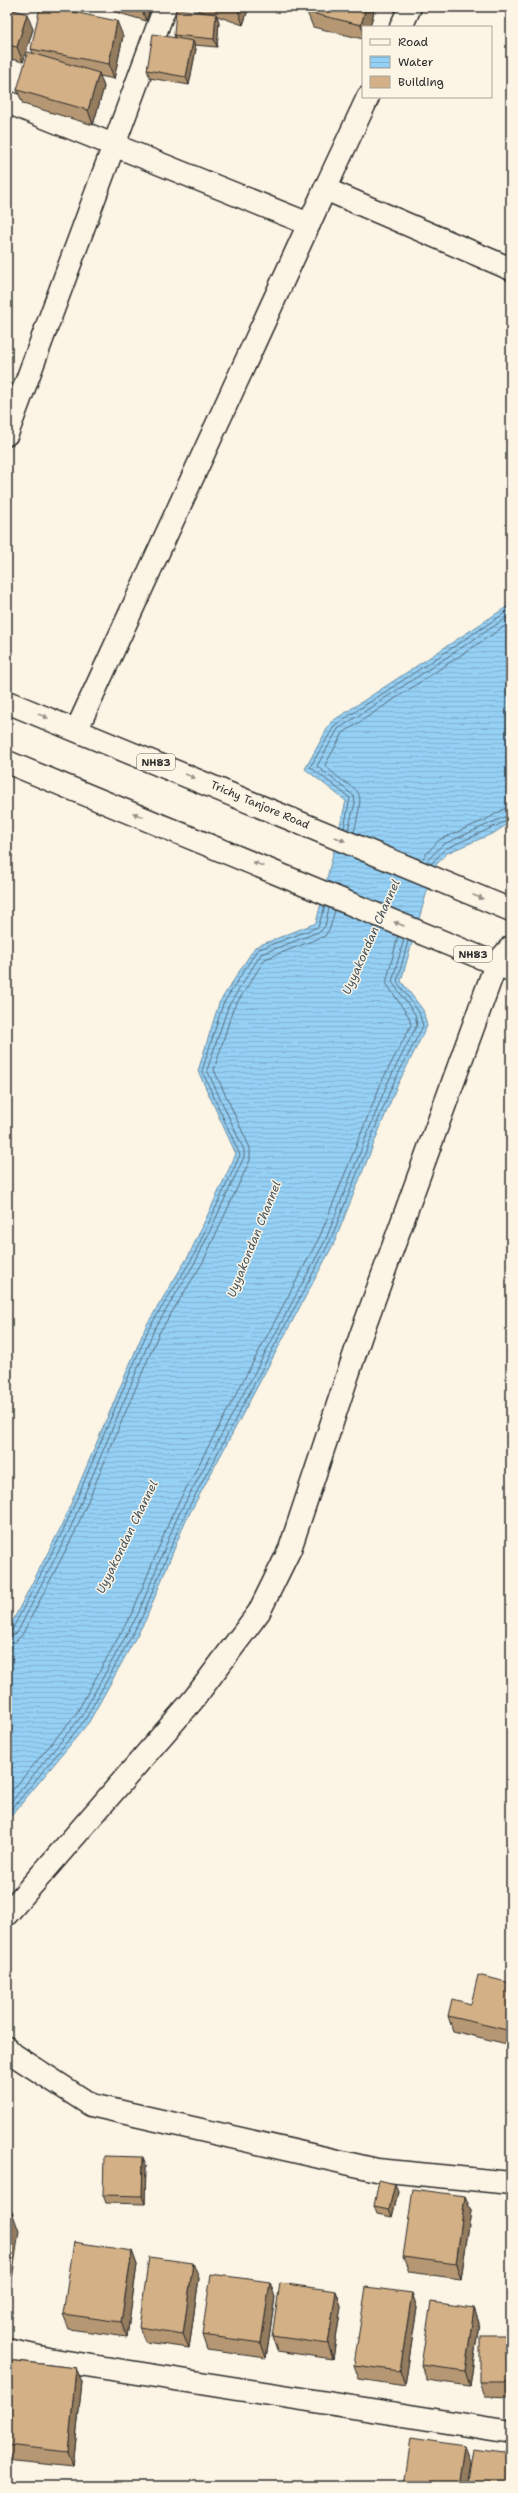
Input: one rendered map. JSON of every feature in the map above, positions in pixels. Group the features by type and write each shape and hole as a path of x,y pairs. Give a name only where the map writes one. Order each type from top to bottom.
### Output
{"main road":[{"path":"7,434 165,7"},
{"path":"401,26 410,7"},
{"path":"77,729 368,98"},
{"path":"7,102 115,144 309,224"},
{"path":"325,189 511,269"},
{"name":"Trichy Tanjore Road","path":"7,702 77,729 304,823 445,884 511,910"},
{"name":"NH83","path":"7,762 294,878 503,967"},
{"path":"7,1914 193,1700 259,1612 290,1549 361,1334 511,947"},
{"path":"7,2048 14,2055 91,2105 377,2170 511,2183"},
{"path":"7,2350 48,2359 511,2432"}],"water":[{"name":"Uyyakondan Channel","path":"511,604 511,822 494,833 447,853 434,867 401,981 423,1010 427,1026 396,1088 334,1243 185,1522 146,1619 89,1722 7,1821 7,1632 61,1527 146,1326 189,1255 236,1154 198,1071 219,1003 255,947 316,923 346,801 305,769 331,722"}],"building":[{"path":"40,7 49,7 117,21 109,64 31,49"},
{"path":"229,7 238,7 238,10"},
{"path":"309,7 366,7 361,25 307,12"},
{"path":"7,8 27,14 17,47 7,45"},
{"path":"176,9 216,14 214,39 174,35"},
{"path":"153,34 193,41 186,77 147,70"},
{"path":"28,52 99,73 88,110 17,90"},
{"path":"478,1975 511,1983 511,2031 448,2016 452,1999 471,2004"},
{"path":"104,2156 143,2157 142,2196 103,2195"},
{"path":"379,2180 395,2184 389,2209 374,2206"},
{"path":"413,2189 465,2196 456,2264 403,2257"},
{"path":"7,2211 12,2212 7,2249"},
{"path":"74,2242 132,2251 121,2322 63,2314"},
{"path":"149,2257 193,2263 183,2334 139,2327"},
{"path":"211,2274 270,2282 261,2343 202,2335"},
{"path":"280,2283 336,2291 328,2344 272,2336"},
{"path":"366,2287 412,2293 400,2371 354,2365"},
{"path":"431,2302 474,2308 465,2371 421,2365"},
{"path":"480,2335 511,2335 511,2382 480,2382"},
{"path":"7,2360 76,2368 68,2452 7,2445"},
{"path":"411,2438 464,2446 458,2486 404,2486"},
{"path":"473,2448 511,2453 511,2486 467,2486"}]}
